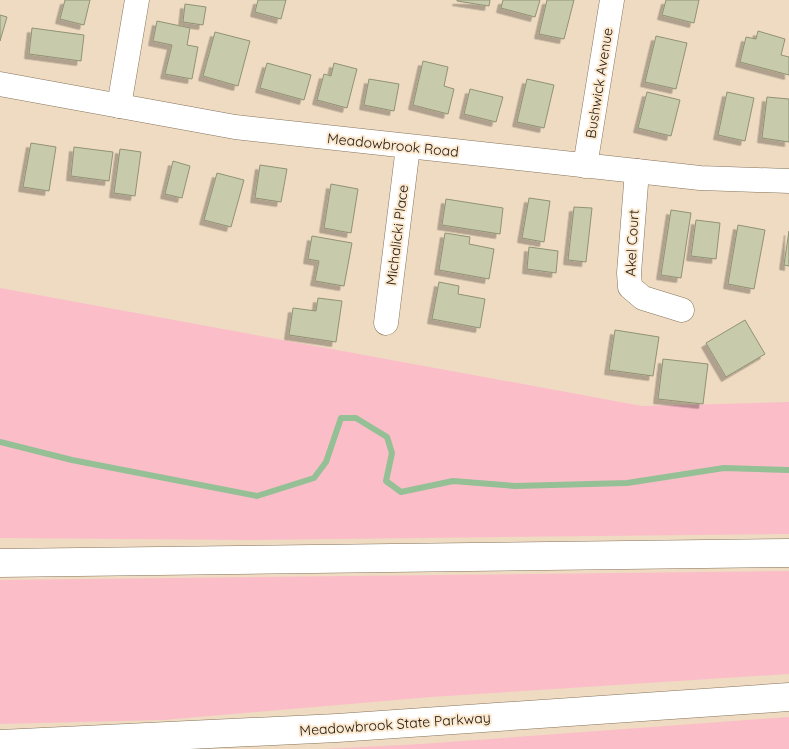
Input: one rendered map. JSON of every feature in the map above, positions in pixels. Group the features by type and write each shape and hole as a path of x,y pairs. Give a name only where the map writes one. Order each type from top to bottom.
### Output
{"highway":[{"path":"0,563 789,553"},
{"name":"Meadowbrook State Parkway","path":"0,744 337,728 789,697"}],"street":[{"path":"119,106 137,0"},
{"name":"Bushwick Avenue","path":"586,166 612,0"},
{"name":"Meadowbrook Road","path":"0,84 235,127 700,178 789,182"},
{"name":"Michalicki Place","path":"386,323 408,147"},
{"name":"Akel Court","path":"637,171 629,273 630,287 643,298 682,310"}],"shaded area":[{"path":"0,288 642,406 789,402 789,534 245,540 0,538"},
{"path":"789,571 789,674 431,697 164,720 0,724 0,580"},
{"path":"789,717 789,749 324,749 421,744"}],"building":[{"path":"65,0 90,0 84,25 60,19"},
{"path":"258,0 286,0 281,19 255,12"},
{"path":"457,0 490,0 489,6"},
{"path":"503,0 540,0 535,17 501,8"},
{"path":"547,0 574,0 564,39 539,34"},
{"path":"666,0 699,0 694,23 662,15"},
{"path":"185,4 206,7 203,25 183,22"},
{"path":"0,15 7,17 0,41"},
{"path":"157,21 190,28 187,45 198,47 192,79 165,74 172,45 153,41"},
{"path":"32,28 84,35 81,61 29,54"},
{"path":"758,31 785,39 781,55 789,57 789,75 740,62 746,37 756,39"},
{"path":"215,32 250,41 238,86 203,76"},
{"path":"656,36 687,43 676,89 645,82"},
{"path":"423,61 448,67 444,86 454,89 448,114 413,105"},
{"path":"267,63 311,75 304,100 260,88"},
{"path":"334,63 357,69 347,108 317,100 324,74 331,76"},
{"path":"369,79 399,84 394,111 364,105"},
{"path":"527,79 554,85 544,128 517,122"},
{"path":"470,89 503,97 496,122 464,114"},
{"path":"647,92 680,100 671,136 638,128"},
{"path":"727,92 754,98 745,141 718,135"},
{"path":"767,97 789,99 789,142 762,138"},
{"path":"31,143 56,147 49,191 23,187"},
{"path":"74,147 113,152 109,181 71,176"},
{"path":"120,149 141,152 135,196 114,193"},
{"path":"173,161 190,166 182,198 165,194"},
{"path":"260,165 287,169 281,202 255,198"},
{"path":"217,173 244,180 231,227 204,220"},
{"path":"331,184 358,189 351,233 324,228"},
{"path":"529,198 550,201 544,242 522,238"},
{"path":"446,199 503,208 500,234 442,225"},
{"path":"574,207 592,208 586,262 568,260"},
{"path":"671,210 691,213 681,278 661,275"},
{"path":"696,220 720,223 716,259 691,256"},
{"path":"738,225 765,230 754,289 728,284"},
{"path":"789,231 789,266 784,265"},
{"path":"445,233 470,237 469,244 494,249 489,279 439,270"},
{"path":"312,236 352,243 344,286 315,281 319,261 308,259"},
{"path":"529,247 558,251 556,273 527,269"},
{"path":"439,282 459,286 458,294 485,299 480,328 432,319"},
{"path":"318,298 342,301 336,342 289,335 293,308 316,311"},
{"path":"745,320 765,354 726,377 706,343"},
{"path":"615,330 659,337 653,376 609,370"},
{"path":"663,359 708,364 703,404 658,399"}],"waterway":[{"path":"0,442 72,460 257,496 314,478 326,462 341,418 356,418 387,437 392,453 386,481 401,492 453,481 515,486 627,483 724,468 789,470"}]}
